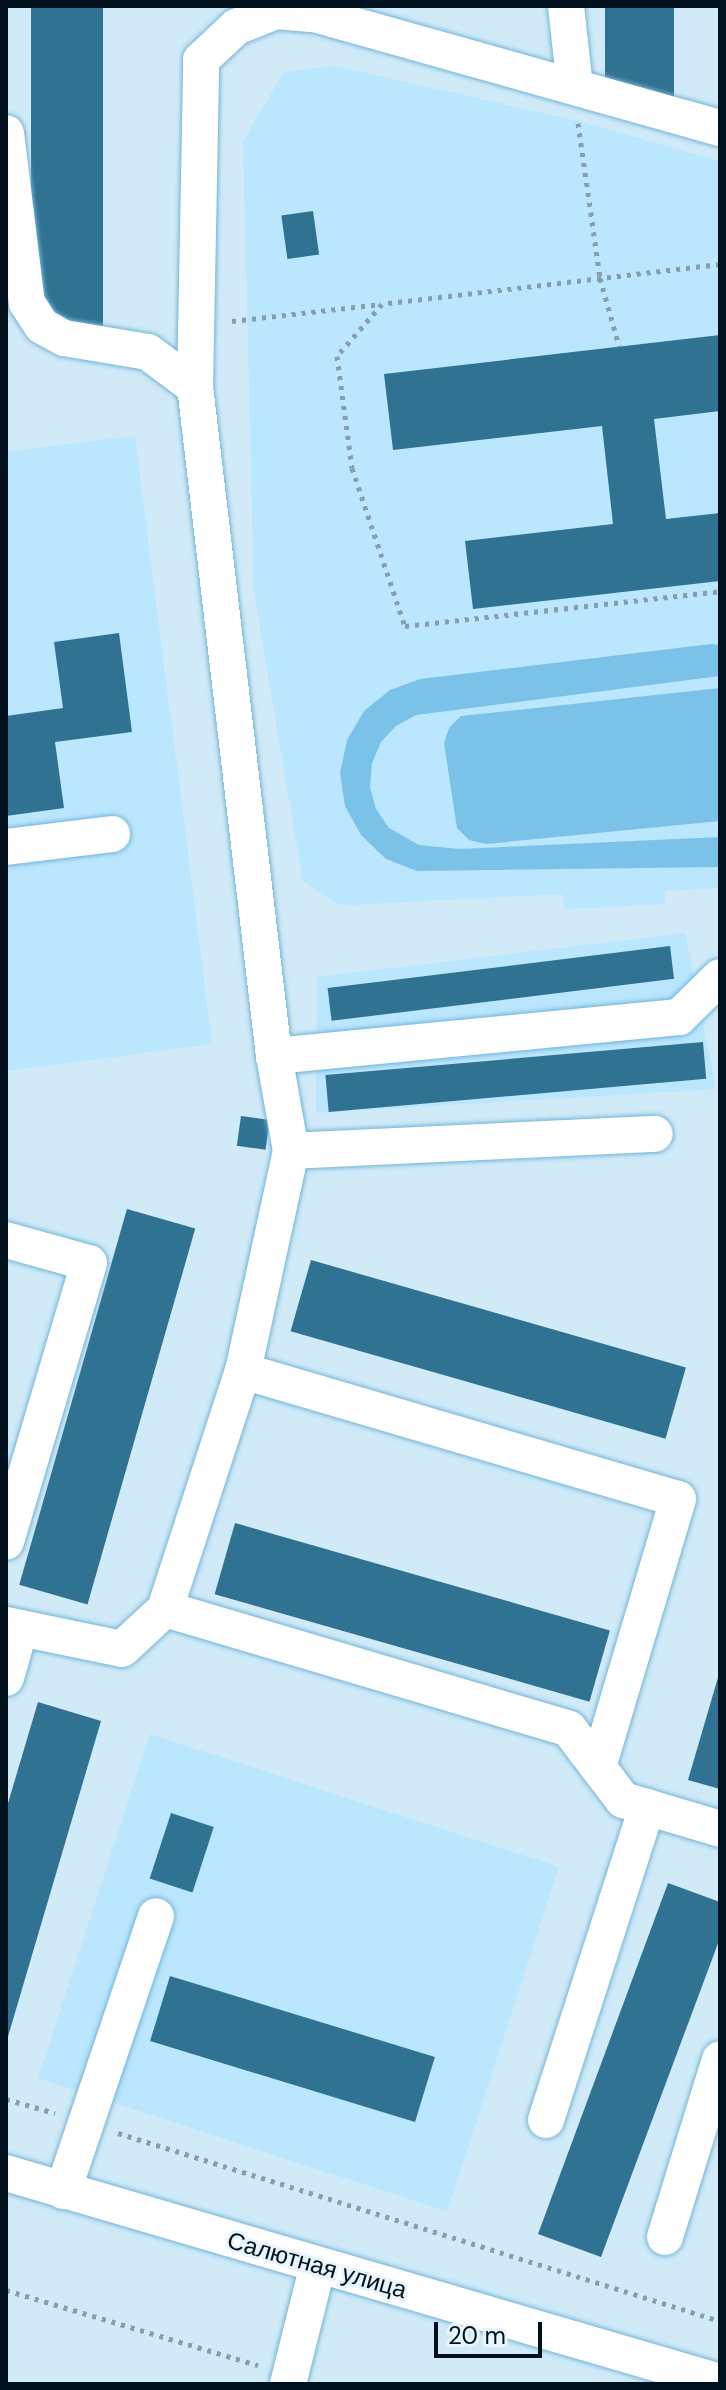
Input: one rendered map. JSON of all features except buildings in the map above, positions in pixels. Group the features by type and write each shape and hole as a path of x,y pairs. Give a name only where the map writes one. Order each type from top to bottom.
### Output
{"street":[{"path":"566,6 575,87"},
{"path":"6,1678 13,1626 122,1649 165,1609 243,1371 291,1151 274,1056 195,387 201,60 236,27 276,11 313,10 720,128"},
{"path":"6,133 27,303 42,326 64,338 148,352 195,387"},
{"path":"6,847 112,834"},
{"path":"274,1056 679,1017 720,977"},
{"path":"291,1151 655,1134"},
{"path":"6,1240 89,1263 6,1542"},
{"path":"243,1371 678,1499 598,1767"},
{"path":"165,1609 569,1729 623,1800 720,1829"},
{"path":"546,2120 647,1807"},
{"path":"63,2191 156,1916"},
{"path":"665,2237 720,2059"},
{"name":"Салютная улица","path":"6,2173 697,2380"},
{"path":"289,2380 318,2265"}],"path":[{"path":"575,87 600,278 619,346"},
{"path":"195,325 720,264"},
{"path":"382,304 337,356 352,468 405,626 720,591"},
{"path":"6,2099 720,2321"},
{"path":"6,2290 289,2380"}],"shaded area":[{"path":"335,66 578,121 720,161 720,888 665,891 665,904 564,909 562,894 348,905 336,903 303,882 254,591 243,141 284,72"},
{"path":"135,436 212,1044 6,1071 6,452"},
{"path":"720,645 720,676 416,715 396,726 381,742 372,763 370,787 376,809 389,828 419,845 459,849 720,837 720,867 417,871 386,859 361,835 345,806 340,773 347,740 364,711 390,690 420,679"},
{"path":"720,688 720,821 486,844 469,840 457,828 444,743 449,728 461,716"},
{"path":"685,933 716,1089 316,1113 317,977"},
{"path":"150,1734 559,1867 447,2211 38,2078"}]}
